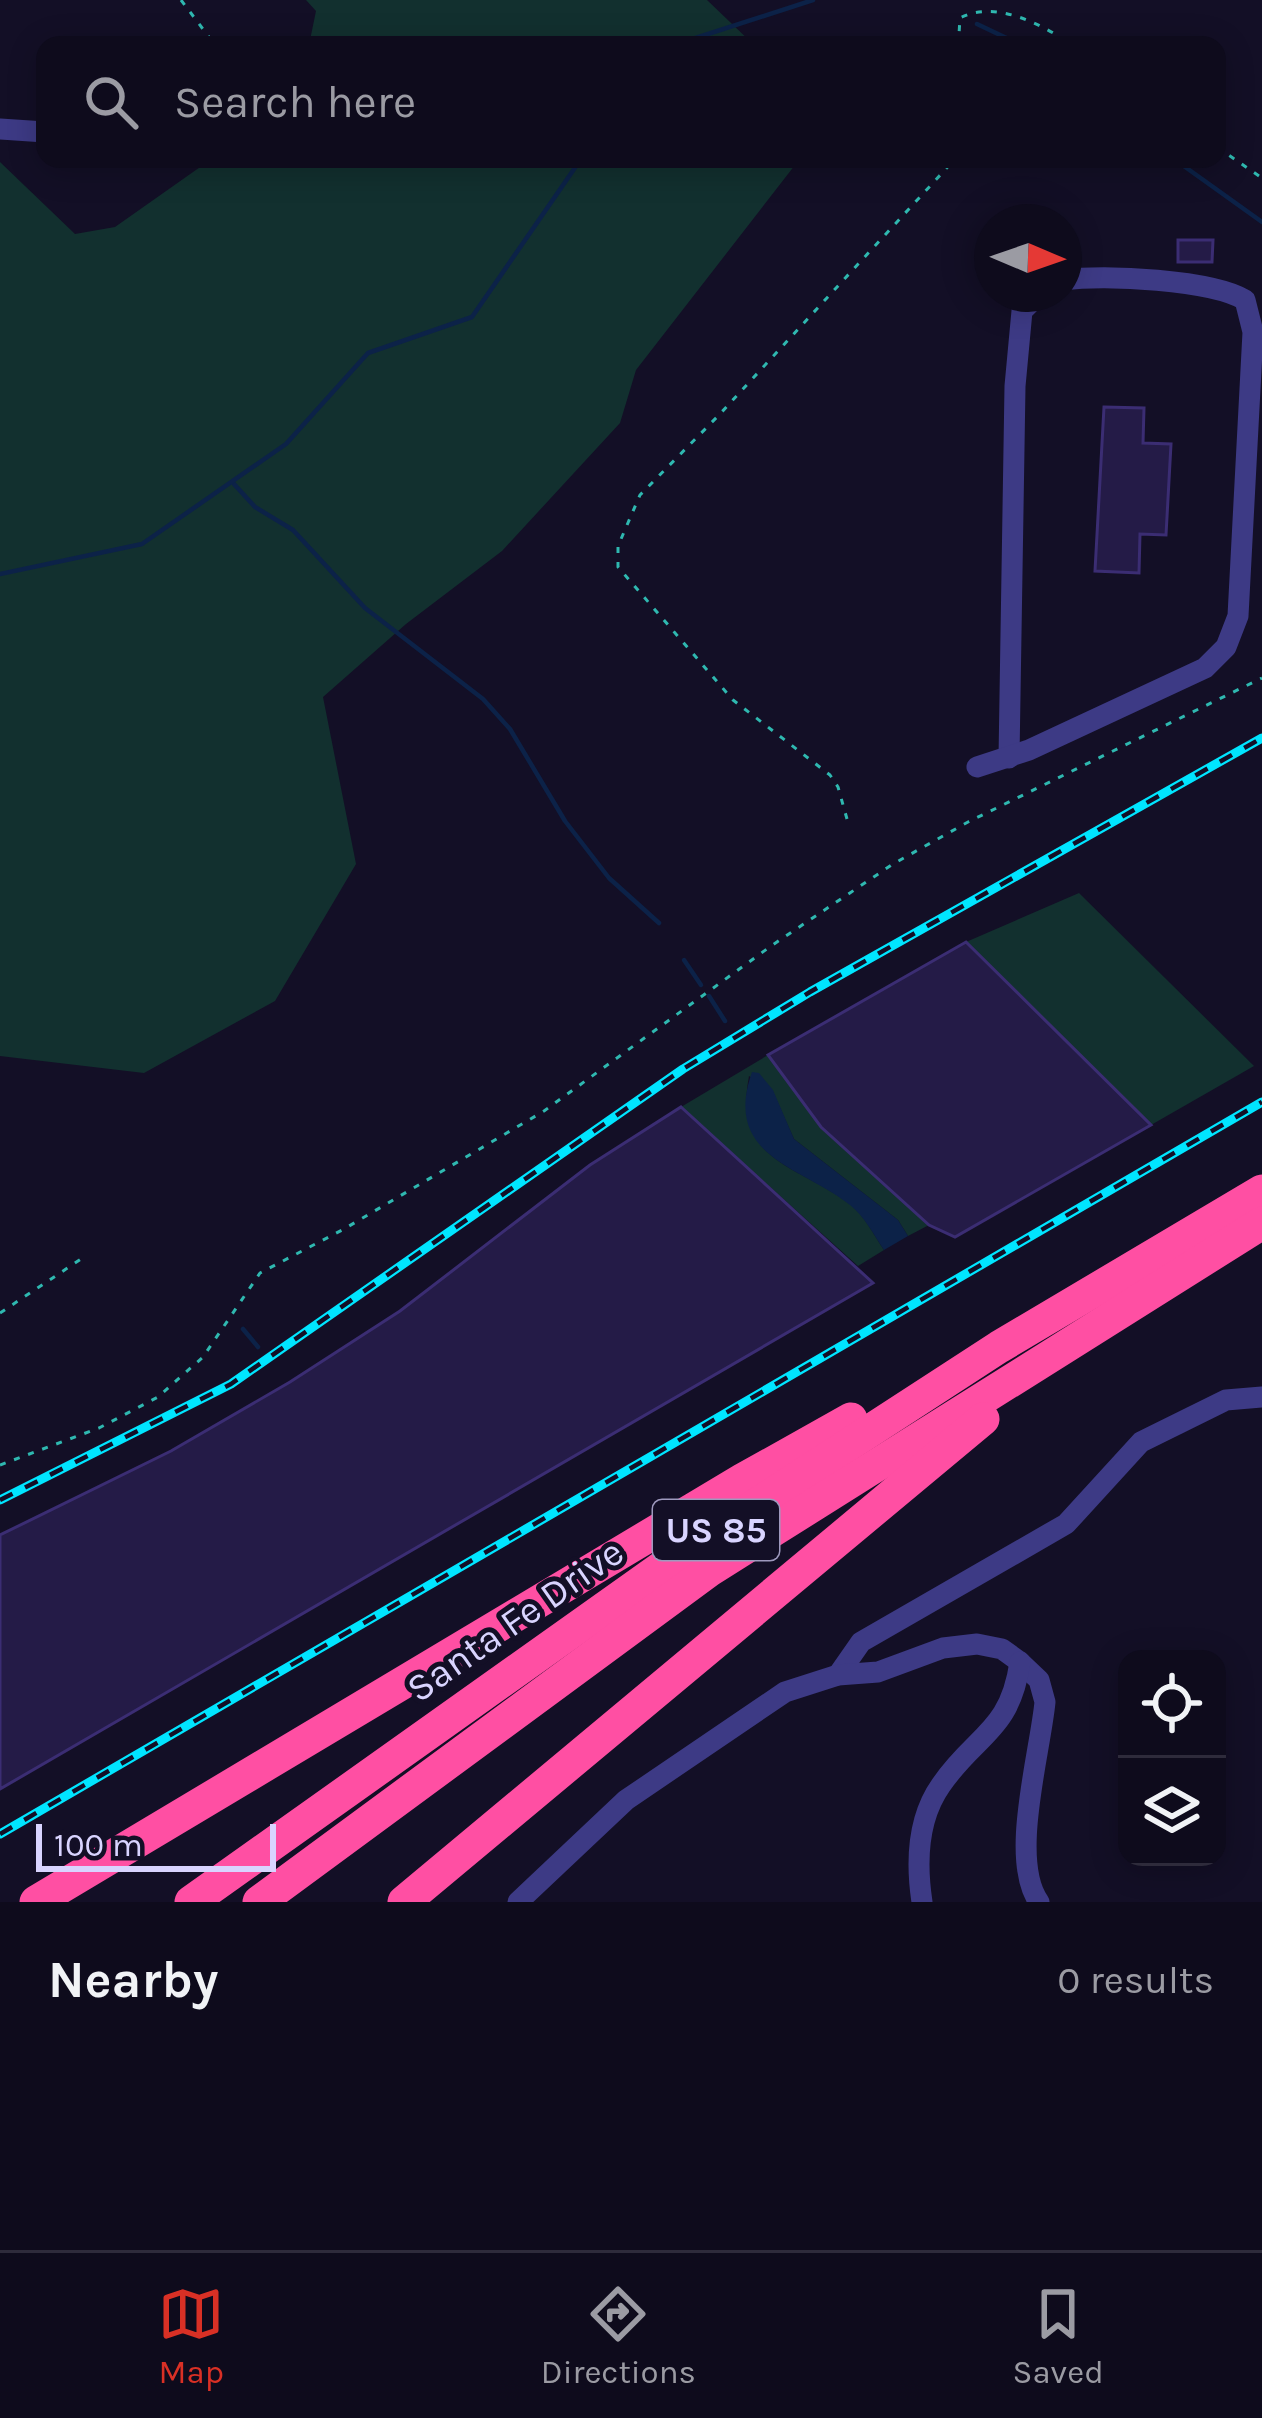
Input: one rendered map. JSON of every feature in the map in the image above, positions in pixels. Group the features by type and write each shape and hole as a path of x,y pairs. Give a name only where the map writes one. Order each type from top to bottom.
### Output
{"highway":[{"name":"Santa Fe Drive","path":"191,1902 685,1551 1070,1304 1262,1191"},
{"name":"Santa Fe Drive","path":"259,1902 710,1570 1254,1228"},
{"path":"404,1902 990,1413 1254,1228"},
{"path":"36,1902 742,1480 1070,1304"}],"street":[{"path":"0,129 36,131"},
{"path":"977,767 1009,758 1205,668 1226,647 1238,616 1252,332 1245,300 1227,289 1182,283 1082,280"},
{"path":"1009,758 1016,386 1022,312"},
{"path":"838,1675 861,1642 1066,1524 1142,1442 1226,1400 1262,1397"},
{"path":"518,1902 626,1800 785,1692 838,1675 878,1672 943,1648 977,1644 1002,1649 1040,1680 1045,1702 1023,1852 1031,1890 1039,1902"},
{"path":"922,1902 920,1835 929,1807 940,1785 1000,1722 1016,1691 1020,1662"}],"path":[{"path":"182,0 208,36"},
{"path":"960,36 960,18 979,3"},
{"path":"1010,4 1059,36"},
{"path":"1226,152 1262,178"},
{"path":"848,820 830,776 733,700 619,567 618,546 640,495 947,168"},
{"path":"0,1465 99,1428 158,1397 203,1357 260,1273 544,1111 893,864 968,822 1262,678"},
{"path":"0,1312 87,1255"}],"green space":[{"path":"306,0 707,0 745,36 311,36 316,11"},
{"path":"0,162 75,234 115,227 199,168 793,168 636,370 620,423 502,551 406,624 323,697 356,864 275,1001 144,1073 0,1056"},
{"path":"1079,893 1254,1066 1151,1125 966,942"},
{"path":"768,1055 821,1127 929,1225 908,1236 898,1220 794,1139 772,1090 749,1076 750,1127 760,1144 790,1169 850,1204 884,1250 858,1266 681,1107"}],"water":[{"path":"752,1072 759,1073 773,1090 794,1139 898,1220 908,1236 884,1250 850,1205 771,1156 748,1123 746,1101"}],"building":[{"path":"1178,240 1213,240 1212,262 1178,262"},
{"path":"1104,407 1144,408 1143,443 1171,444 1166,535 1140,534 1139,573 1095,571"},
{"path":"966,942 1151,1125 955,1237 929,1225 821,1127 768,1055"},
{"path":"681,1107 873,1283 0,1789 0,1535 171,1451 290,1382 400,1311 590,1165"}],"waterway":[{"path":"702,36 813,0"},
{"path":"977,24 1002,36"},
{"path":"0,574 142,544 286,444 368,353 472,317 575,168"},
{"path":"1187,168 1262,222"},
{"path":"234,484 255,507 293,530 365,608 483,699 510,729 565,821 609,878 659,923"},
{"path":"684,960 701,985"},
{"path":"709,996 725,1021"},
{"path":"243,1329 258,1347"}],"railway":[{"path":"0,1500 231,1384 683,1069 810,992 1262,738"},
{"path":"0,1834 1262,1102"}]}
